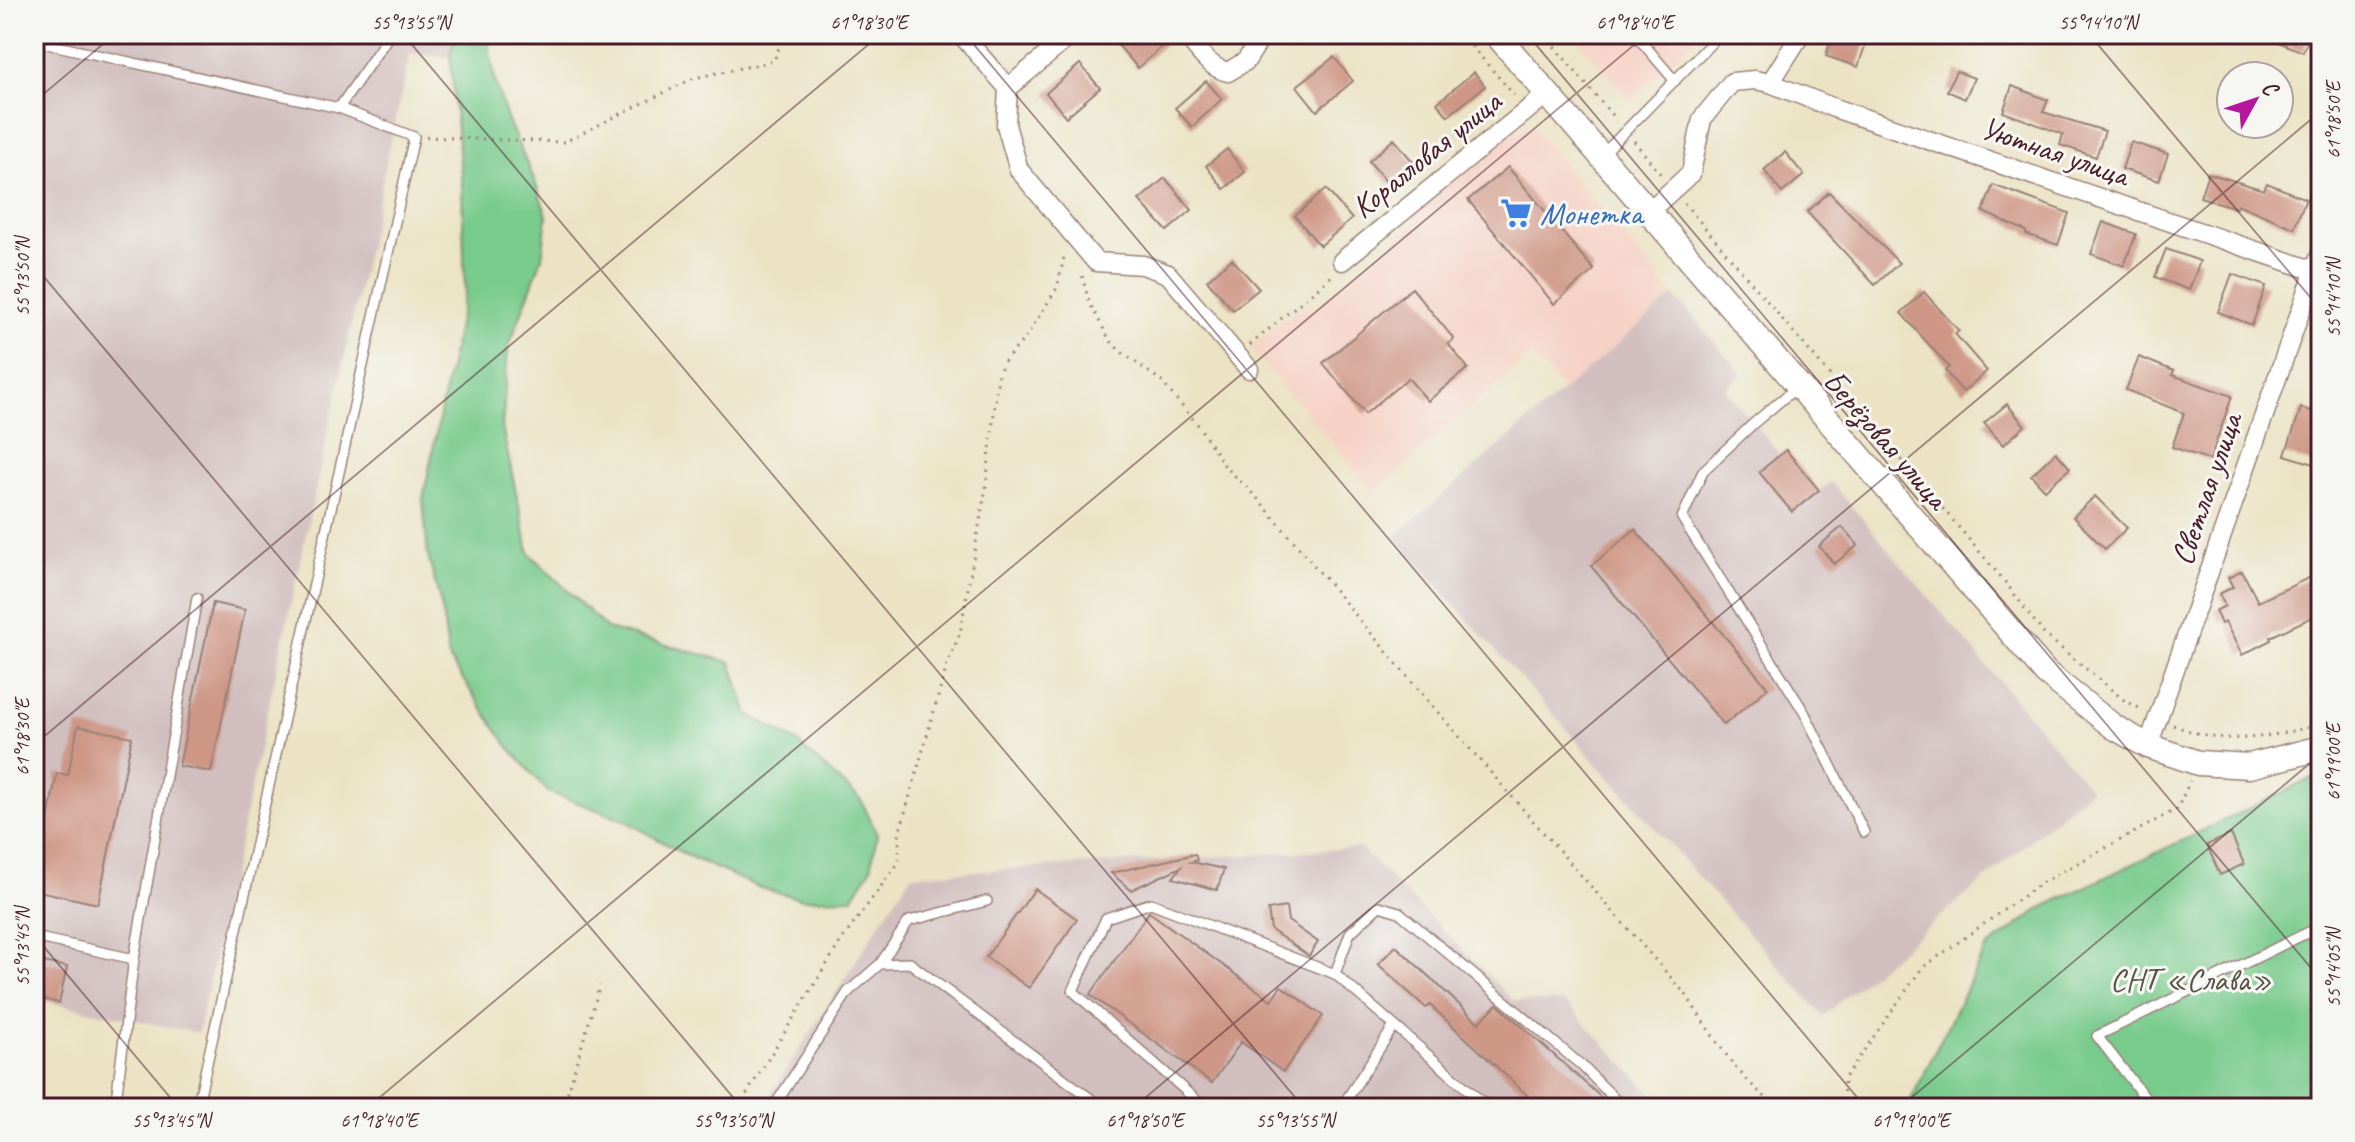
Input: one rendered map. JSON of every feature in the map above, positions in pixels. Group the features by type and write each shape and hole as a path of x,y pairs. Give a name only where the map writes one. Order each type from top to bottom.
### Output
{"main road":[{"name":"Берёзовая улица","path":"1496,34 2046,673 2114,727 2148,746 2198,763 2249,766 2321,748"}],"street":[{"path":"961,34 1008,88 1006,125 1019,170 1070,233 1096,262 1143,265 1168,274 1244,362"},
{"path":"1008,88 1072,34"},
{"path":"1185,34 1209,64 1217,70 1228,72 1246,61 1263,34"},
{"path":"1648,212 1691,173 1702,119 1732,82 1755,80 1770,83 1801,34"},
{"name":"Уютная улица","path":"1770,83 1849,113 2319,266"},
{"name":"Коралловая улица","path":"1342,261 1547,94"},
{"name":"Светлая улица","path":"2148,746 2319,266"}],"lane":[{"path":"339,108 390,34"},
{"path":"1635,34 1675,81"},
{"path":"1601,156 1720,34"},
{"path":"34,41 339,108 414,137 197,1108"},
{"path":"1798,386 1703,471 1682,518 1804,712 1864,832"},
{"path":"115,1108 134,959 197,598"},
{"path":"773,1108 848,992 880,964 909,921 987,901"},
{"path":"1205,1108 1073,991 1106,918 1151,903 1335,974 1489,1108"},
{"path":"1335,974 1350,933 1379,906 1399,912 1581,1065 1624,1108"},
{"path":"2153,1108 2097,1036 2321,926"},
{"path":"34,937 134,959"},
{"path":"880,964 910,963 1103,1108"},
{"path":"1341,1108 1394,1026"}],"path":[{"path":"414,137 564,142 694,78 774,61 784,34"},
{"path":"1461,34 1527,110"},
{"path":"1544,34 2006,583 2044,634 2124,700 2157,718 2200,735 2254,739 2321,724"},
{"path":"738,1108 841,941 899,862 899,834 947,665 960,633 986,487 998,375 1003,363 1026,337 1057,288 1070,233"},
{"path":"1244,362 1332,276 1342,261"},
{"path":"1081,272 1089,302 1109,339 1160,380 1198,425 1224,465 1259,500 1428,701 1687,996 1713,1037 1765,1099 1781,1108"},
{"path":"1843,1108 1844,1079 1922,968 2043,882 2177,809 2198,763"},
{"path":"563,1108 600,985"}],"shaded area":[{"path":"34,34 464,34 458,59 410,53 198,1033 34,999"},
{"path":"1574,34 1700,34 1630,101"},
{"path":"1531,125 1674,295 1564,390 1532,354 1374,492 1250,348 1303,304 1310,311 1418,221 1411,211 1501,137"},
{"path":"1674,295 1742,374 1725,389 1814,495 1831,482 2091,789 1823,1016 1394,537"},
{"path":"1360,848 1514,1001 1565,1002 1665,1108 762,1108 911,875"}],"green space":[{"path":"456,34 487,34 495,81 507,119 547,216 542,258 508,349 502,427 529,553 607,629 731,662 748,714 795,741 861,800 877,834 871,869 852,898 803,899 760,888 684,854 622,819 548,792 508,746 449,659 441,604 428,556 423,499 465,291 462,185 450,55"},
{"name":"СНТ «Слава»","path":"2321,774 2321,1108 1907,1108 1986,949 2041,908"}],"building":[{"path":"1108,34 1154,34 1164,45 1138,68"},
{"path":"1833,34 1869,34 1858,67 1826,56"},
{"path":"2259,34 2310,34 2303,52"},
{"path":"1334,57 1353,81 1317,111 1297,86"},
{"path":"1080,64 1100,88 1066,117 1046,93"},
{"path":"1956,71 1974,78 1965,99 1947,91"},
{"path":"1474,72 1485,86 1448,116 1437,103"},
{"path":"1206,81 1222,99 1192,127 1175,108"},
{"path":"2012,86 2048,100 2043,112 2105,131 2096,157 2060,145 2063,134 2003,112"},
{"path":"1394,139 1414,163 1389,185 1369,161"},
{"path":"2131,142 2168,154 2159,181 2122,169"},
{"path":"1227,149 1245,172 1224,189 1206,166"},
{"path":"1785,152 1804,175 1782,193 1764,170"},
{"path":"1508,167 1594,270 1554,304 1468,200"},
{"path":"2208,173 2264,190 2267,183 2306,199 2294,228 2237,204 2236,208 2200,197"},
{"path":"1165,178 1192,210 1167,231 1139,200"},
{"path":"1993,185 2069,213 2058,245 2026,234 2026,231 1983,212"},
{"path":"1326,189 1352,219 1320,246 1295,216"},
{"path":"1829,192 1899,263 1875,285 1807,212"},
{"path":"2103,222 2136,234 2124,266 2091,254"},
{"path":"2166,249 2200,261 2189,290 2155,277"},
{"path":"1232,259 1259,289 1233,310 1207,280"},
{"path":"2232,274 2266,286 2252,325 2218,312"},
{"path":"1412,288 1454,339 1448,344 1468,368 1428,401 1408,378 1365,414 1323,363"},
{"path":"1924,292 1959,331 1955,334 1987,371 1963,392 1945,371 1949,367 1901,313"},
{"path":"2139,357 2174,371 2172,375 2232,396 2210,460 2172,447 2184,413 2126,390"},
{"path":"2007,404 2025,426 2003,445 1984,423"},
{"path":"2301,408 2321,414 2321,444 2314,464 2285,455"},
{"path":"1786,450 1819,490 1792,512 1759,472"},
{"path":"2056,452 2070,468 2045,490 2031,475"},
{"path":"2095,496 2127,528 2105,549 2073,517"},
{"path":"1842,527 1858,545 1834,564 1819,546"},
{"path":"1635,529 1768,688 1724,725 1591,566"},
{"path":"2242,571 2258,602 2321,572 2321,613 2270,637 2271,640 2242,655 2225,622 2221,624 2215,611 2225,606 2219,594 2233,587 2228,578"},
{"path":"213,603 245,610 211,772 179,766"},
{"path":"78,726 132,737 98,904 34,890 57,773 68,775"},
{"path":"2231,834 2244,864 2220,875 2207,845"},
{"path":"1195,854 1197,860 1191,862 1224,869 1217,890 1173,878 1181,867 1131,890 1111,873"},
{"path":"1035,889 1077,919 1029,988 986,957"},
{"path":"1286,907 1288,921 1318,942 1309,956 1271,930 1268,910"},
{"path":"1149,912 1271,1000 1281,986 1323,1016 1283,1072 1241,1042 1212,1083 1090,995"},
{"path":"1396,946 1479,1023 1497,1004 1613,1108 1541,1108 1430,1005 1426,1008 1378,964"},
{"path":"34,960 67,967 59,1003 34,997"}],"place":[{"name":"Монетка","path":"1516,213"}]}
